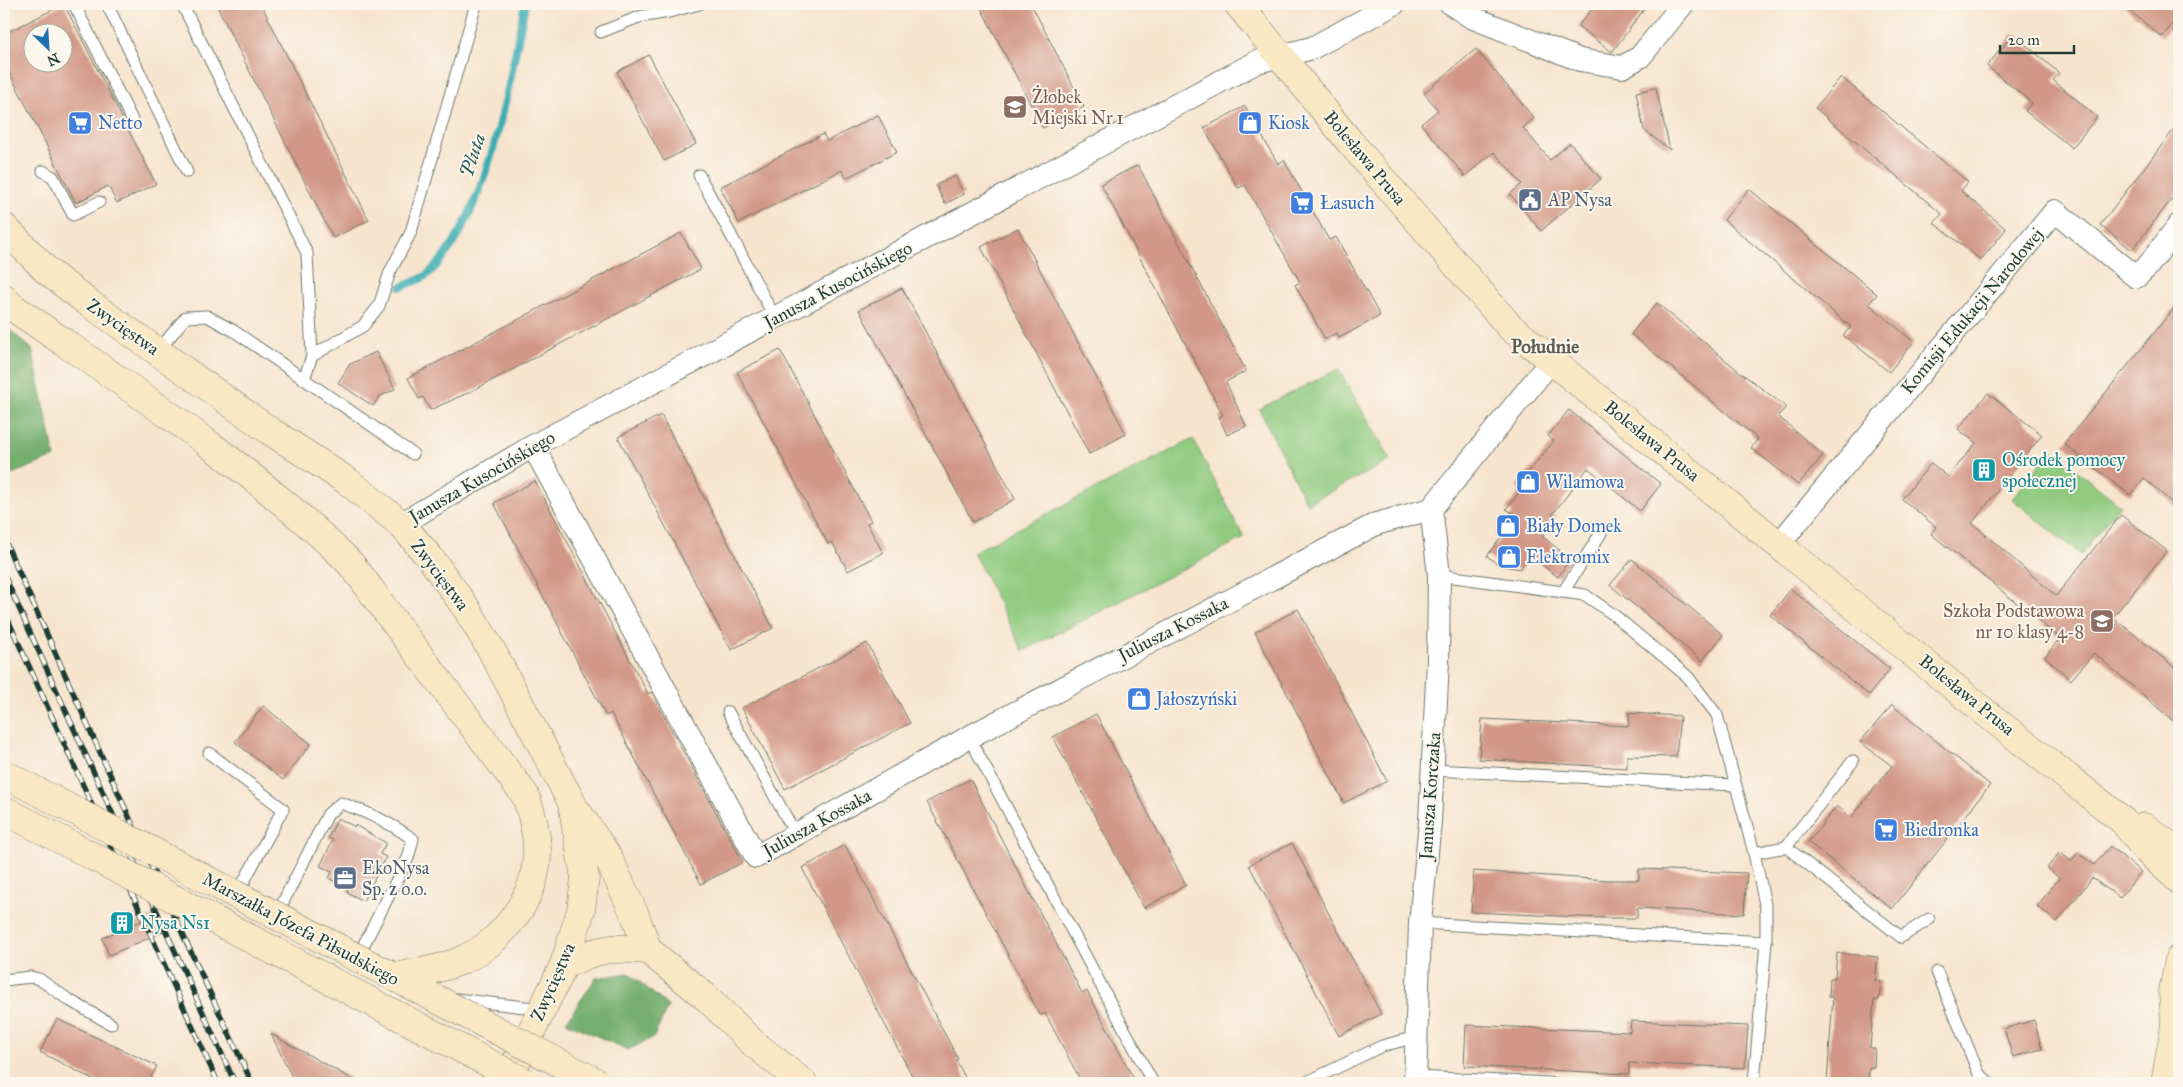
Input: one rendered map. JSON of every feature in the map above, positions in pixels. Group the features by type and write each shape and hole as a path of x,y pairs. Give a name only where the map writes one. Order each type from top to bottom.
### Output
{"main road":[{"name":"Bolesława Prusa","path":"1238,4 1350,142 1494,311 1510,327 2122,820 2147,851 2179,880"},
{"name":"Zwycięstwa","path":"4,227 47,271 270,430 347,481 400,524 431,559 466,608 506,676 572,803 585,878 581,910 564,965 506,1083"},
{"path":"4,298 11,306 182,425 275,495 346,560 515,779 525,795 536,832 538,856 535,876 528,896 520,910 496,940 460,961 393,978"},
{"name":"Marszałka Józefa Piłsudskiego","path":"4,774 598,1083"},
{"path":"572,803 608,857 648,950 707,998 752,1042 803,1083"},
{"name":"Marszałka Józefa Piłsudskiego","path":"4,810 527,1083"},
{"name":"Bolesława Prusa","path":"2122,820 2138,824 2179,852"},
{"path":"564,965 591,952 606,949 648,950"},
{"path":"2165,1083 2177,1023 2173,990 2179,959"}],"street":[{"name":"Janusza Kusocińskiego","path":"400,524 533,446 1257,62 1312,48 1394,4"},
{"path":"1451,4 1471,17 1580,60 1622,66 1640,57 1683,4"},
{"name":"Komisji Edukacji Narodowej","path":"1780,544 2056,211 2136,277 2147,267 2179,226"},
{"path":"1431,509 1551,361"},
{"name":"Juliusza Kossaka","path":"533,446 756,857 969,737 1376,524 1431,509"},
{"name":"Janusza Korczaka","path":"1415,1080 1420,923 1430,822 1438,660 1439,575 1431,509"}],"lane":[{"path":"74,4 133,122"},
{"path":"107,4 187,172"},
{"path":"182,4 307,253 312,356 304,379"},
{"path":"312,356 362,326 379,306 390,272 411,232 476,4"},
{"path":"601,32 640,17 699,4"},
{"path":"43,171 53,177 73,215 99,202"},
{"path":"699,175 774,318"},
{"path":"158,351 186,317 207,316 234,331 413,454"},
{"path":"1562,592 1601,533"},
{"path":"1439,575 1585,595 1614,615 1688,677 1717,715 1754,854 1766,908 1766,942 1754,1083"},
{"path":"728,712 796,836"},
{"path":"969,737 1153,1083"},
{"path":"209,753 283,809 240,888 456,999 542,1009"},
{"path":"1754,854 1786,846 1853,760"},
{"path":"1433,770 1735,785"},
{"path":"280,908 328,814 341,803 396,829 413,839 408,858 360,950"},
{"path":"1786,846 1901,937 1929,920"},
{"path":"1420,923 1766,942"},
{"path":"1937,972 1979,1074 1990,1083"},
{"path":"4,980 31,977 39,979 69,1000 111,1024"},
{"path":"1304,1083 1382,1046 1416,1037"},
{"path":"1415,1080 1549,1083"}],"green space":[{"path":"4,325 32,349 55,457 9,475 4,468"},
{"path":"1338,369 1391,460 1307,504 1259,409"},
{"path":"1193,439 1244,538 1023,651 973,552"},
{"path":"2051,450 2120,505 2081,555 2012,499"},
{"path":"629,973 668,1006 654,1037 628,1050 566,1022 596,978"}],"building":[{"name":"Netto","path":"64,4 156,184 117,203 108,186 76,203 4,62 4,34 22,25 22,72 72,72 72,22 28,22"},
{"path":"216,4 261,4 369,220 333,238"},
{"path":"979,4 1031,4 1084,107 1043,128"},
{"path":"1596,4 1648,4 1612,52 1578,26"},
{"path":"2121,4 2179,4 2179,16 2162,37"},
{"path":"2013,34 2059,73 2053,80 2097,117 2072,148 2025,111 2032,103 1987,66"},
{"path":"1476,49 1534,118 1523,128 1550,160 1570,143 1601,179 1541,231 1510,194 1522,184 1494,152 1465,176 1421,124 1438,110 1424,93"},
{"path":"649,55 696,144 664,161 617,72"},
{"path":"1841,77 1968,182 1961,191 2006,229 1981,260 1934,223 1942,214 1815,108"},
{"path":"1656,88 1670,150 1644,130 1636,92"},
{"path":"1245,106 1278,164 1284,160 1329,240 1336,237 1380,316 1339,338 1337,333 1325,339 1295,285 1300,282 1245,185 1238,188 1204,128"},
{"path":"878,115 897,152 846,178 842,170 739,223 720,187 823,134 827,141"},
{"path":"2179,123 2179,190 2132,250 2100,225"},
{"path":"1138,165 1246,371 1226,382 1246,426 1227,435 1219,417 1223,415 1101,184"},
{"path":"955,176 964,194 945,204 936,185"},
{"path":"1749,189 1877,294 1869,304 1914,342 1889,372 1843,335 1851,327 1724,220"},
{"path":"1018,228 1126,434 1089,454 981,247"},
{"path":"681,233 701,269 472,391 430,410 423,397 419,399 408,378"},
{"path":"902,288 1015,499 973,522 859,310"},
{"path":"2179,302 2179,509 2144,478 2130,495 2064,444"},
{"path":"1657,303 1740,372 1786,407 1778,416 1823,455 1798,485 1751,448 1758,439 1631,334"},
{"path":"780,350 871,521 867,523 883,553 848,571 832,542 828,544 737,372"},
{"path":"376,352 395,389 379,397 373,406 338,383 350,364"},
{"path":"1988,393 2042,435 1972,523 2056,596 2121,515 2167,551 2113,617 2179,671 2179,726 2094,653 2071,680 2045,657 2060,638 1931,534 1936,527 1902,499 1931,463 1948,477 1976,443 1958,429"},
{"path":"1569,410 1661,484 1640,511 1588,468 1552,515 1556,518 1542,536 1570,559 1558,577 1530,556 1520,569 1499,565 1487,556 1503,535 1498,532 1513,513 1506,509 1521,490 1516,487 1554,441 1548,436"},
{"path":"661,415 773,628 731,650 618,437"},
{"path":"535,481 648,694 651,692 743,862 701,884 611,713 606,716 494,503"},
{"path":"1632,559 1723,635 1702,661 1610,585"},
{"path":"1791,589 1890,669 1869,695 1770,615"},
{"path":"1298,609 1387,781 1344,803 1255,632"},
{"path":"867,643 910,723 785,789 742,708"},
{"name":"Biedronka","path":"1892,705 1990,785 1892,909 1808,842 1837,806 1851,818 1892,766 1860,742"},
{"path":"263,706 311,744 283,780 235,742"},
{"path":"1629,713 1680,716 1676,757 1627,756 1627,768 1479,759 1482,719 1629,726"},
{"path":"1096,714 1186,885 1144,908 1053,737"},
{"path":"970,779 1082,993 1087,991 1136,1083 1082,1083 1045,1013 1040,1015 927,802"},
{"path":"338,818 355,827 355,825 386,843 380,854 386,857 363,901 347,892 348,889 329,878 332,872 320,866 333,840 328,838"},
{"path":"1292,843 1381,1014 1339,1036 1249,865"},
{"path":"845,845 958,1059 956,1060 968,1083 916,1083 802,868"},
{"path":"2110,846 2141,872 2120,898 2092,878 2057,922 2037,906 2059,878 2047,868 2060,852 2071,861 2078,853 2094,865"},
{"path":"1639,869 1747,873 1744,914 1637,908 1637,918 1471,912 1474,871 1607,880 1639,880"},
{"path":"155,915 163,932 109,955 102,938"},
{"path":"1837,953 1878,957 1875,981 1881,981 1879,1000 1874,1000 1870,1048 1875,1048 1874,1067 1869,1067 1868,1083 1827,1083 1833,997 1829,997 1830,978 1835,978"},
{"path":"57,1019 157,1066 148,1083 100,1083 40,1052"},
{"path":"2034,1020 2042,1049 2013,1057 2004,1029"},
{"path":"1631,1021 1748,1026 1745,1068 1629,1063 1629,1074 1464,1066 1466,1025 1630,1032"},
{"path":"271,1034 359,1083 295,1083"}],"waterway":[{"name":"Pluta","path":"401,287 419,280 428,274 449,250 467,220 493,148 512,71 525,4"}],"railway":[{"path":"4,539 157,879 252,1083"},
{"path":"4,575 235,1083"},
{"path":"4,611 218,1083"}],"place":[{"name":"Żłobek Miejski Nr 1","path":"1015,107"},
{"name":"Netto","path":"80,123"},
{"name":"Kiosk","path":"1250,123"},
{"name":"AP Nysa","path":"1530,200"},
{"name":"Łasuch","path":"1302,203"},
{"name":"Ośrodek pomocy społecznej","path":"1984,470"},
{"name":"Wilamowa","path":"1528,482"},
{"name":"Biały Domek","path":"1508,526"},
{"name":"Elektromix","path":"1509,557"},
{"name":"Szkoła Podstawowa nr 10 klasy 4-8","path":"2102,621"},
{"name":"Jałoszyński","path":"1139,699"},
{"name":"Biedronka","path":"1886,830"},
{"name":"EkoNysa Sp. z o.o.","path":"345,878"},
{"name":"Nysa Ns1","path":"122,923"}],"district":[{"name":"Południe","path":"1545,346"}]}
